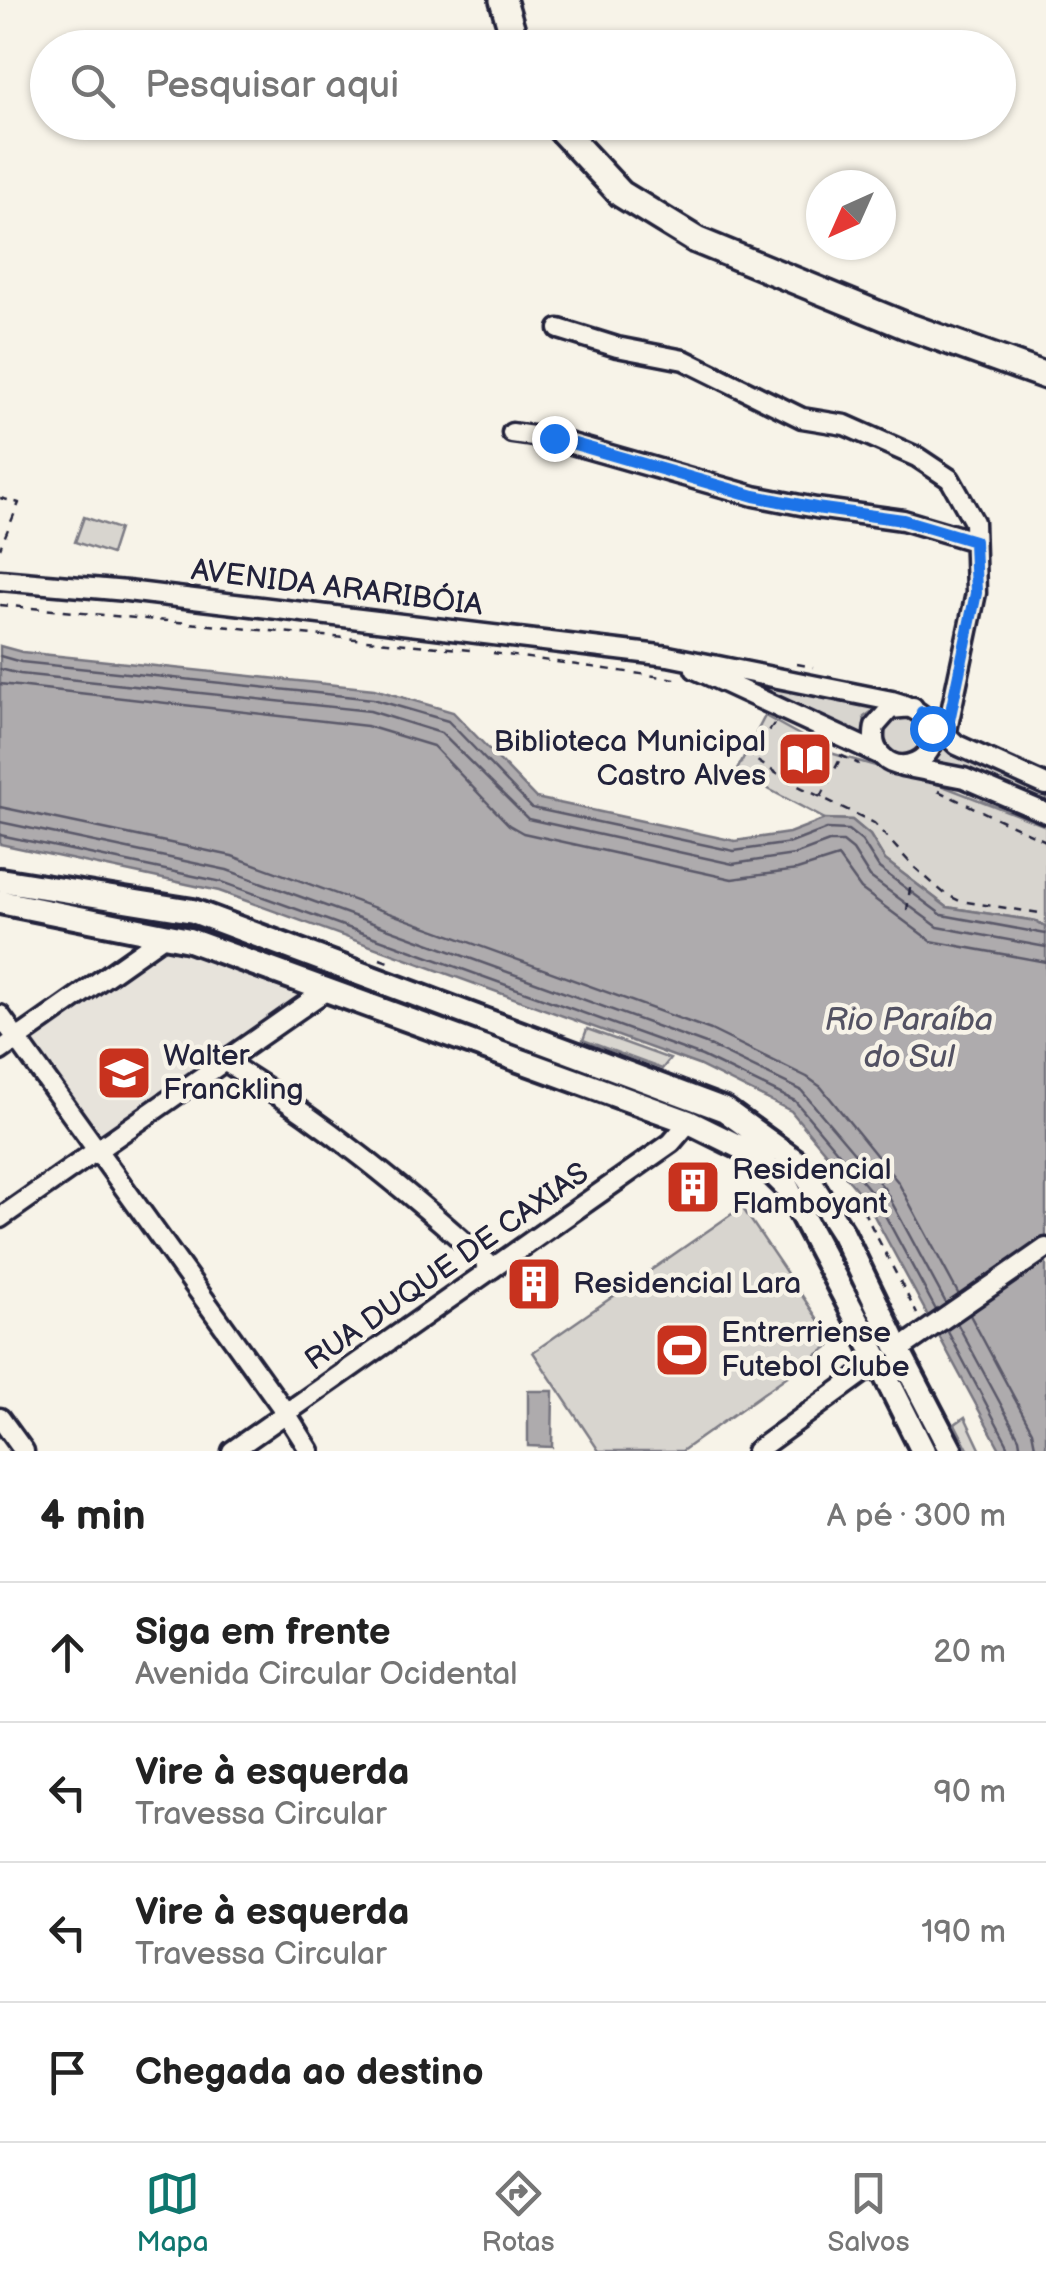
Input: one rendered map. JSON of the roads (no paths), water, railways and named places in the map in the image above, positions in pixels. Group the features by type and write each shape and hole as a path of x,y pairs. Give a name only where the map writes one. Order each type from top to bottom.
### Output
{"highway":[{"path":"503,0 512,30"},
{"path":"571,140 621,194 696,240 904,325 1046,376"}],"main road":[{"path":"0,880 193,910 725,1110 798,1163 842,1232 893,1353 923,1451"},
{"path":"0,902 188,940 689,1122 752,1154 787,1187 952,1451"}],"street":[{"path":"559,329 617,348 684,360 802,418 845,425 917,457 950,479 974,522 976,593 946,735"},
{"path":"512,433 554,438 754,496 903,520 974,541"},
{"name":"AVENIDA ARARIBÓIA","path":"0,580 668,656 917,710"},
{"name":"AVENIDA ARARIBÓIA","path":"668,656 889,760 964,778 1046,813"},
{"path":"917,710 932,728 930,748 917,762 889,760 874,733 878,719 890,709 917,710 958,745 1046,785"},
{"path":"0,1052 165,935"},
{"path":"0,1218 325,990"},
{"path":"0,1015 310,1451"},
{"path":"224,1061 349,1146 493,1268"},
{"name":"RUA DUQUE DE CAXIAS","path":"232,1451 671,1144 689,1122"},
{"path":"756,1451 1046,1248"},
{"path":"0,1418 24,1451"}],"water":[{"name":"Rio Paraíba do Sul","path":"0,646 22,652 374,689 453,712 536,798 735,841 789,833 825,819 852,820 870,835 885,860 947,907 1036,921 1046,927 1046,1451 1001,1451 866,1201 791,1111 698,1065 219,891 0,844"},
{"path":"528,1391 553,1391 552,1447 528,1446"}],"place":[{"name":"Biblioteca Municipal Castro Alves","path":"805,759"},
{"name":"Walter Franckling","path":"124,1073"},
{"name":"Residencial Flamboyant","path":"693,1187"},
{"name":"Residencial Lara","path":"534,1284"},
{"name":"Entrerriense Futebol Clube","path":"682,1350"}]}
